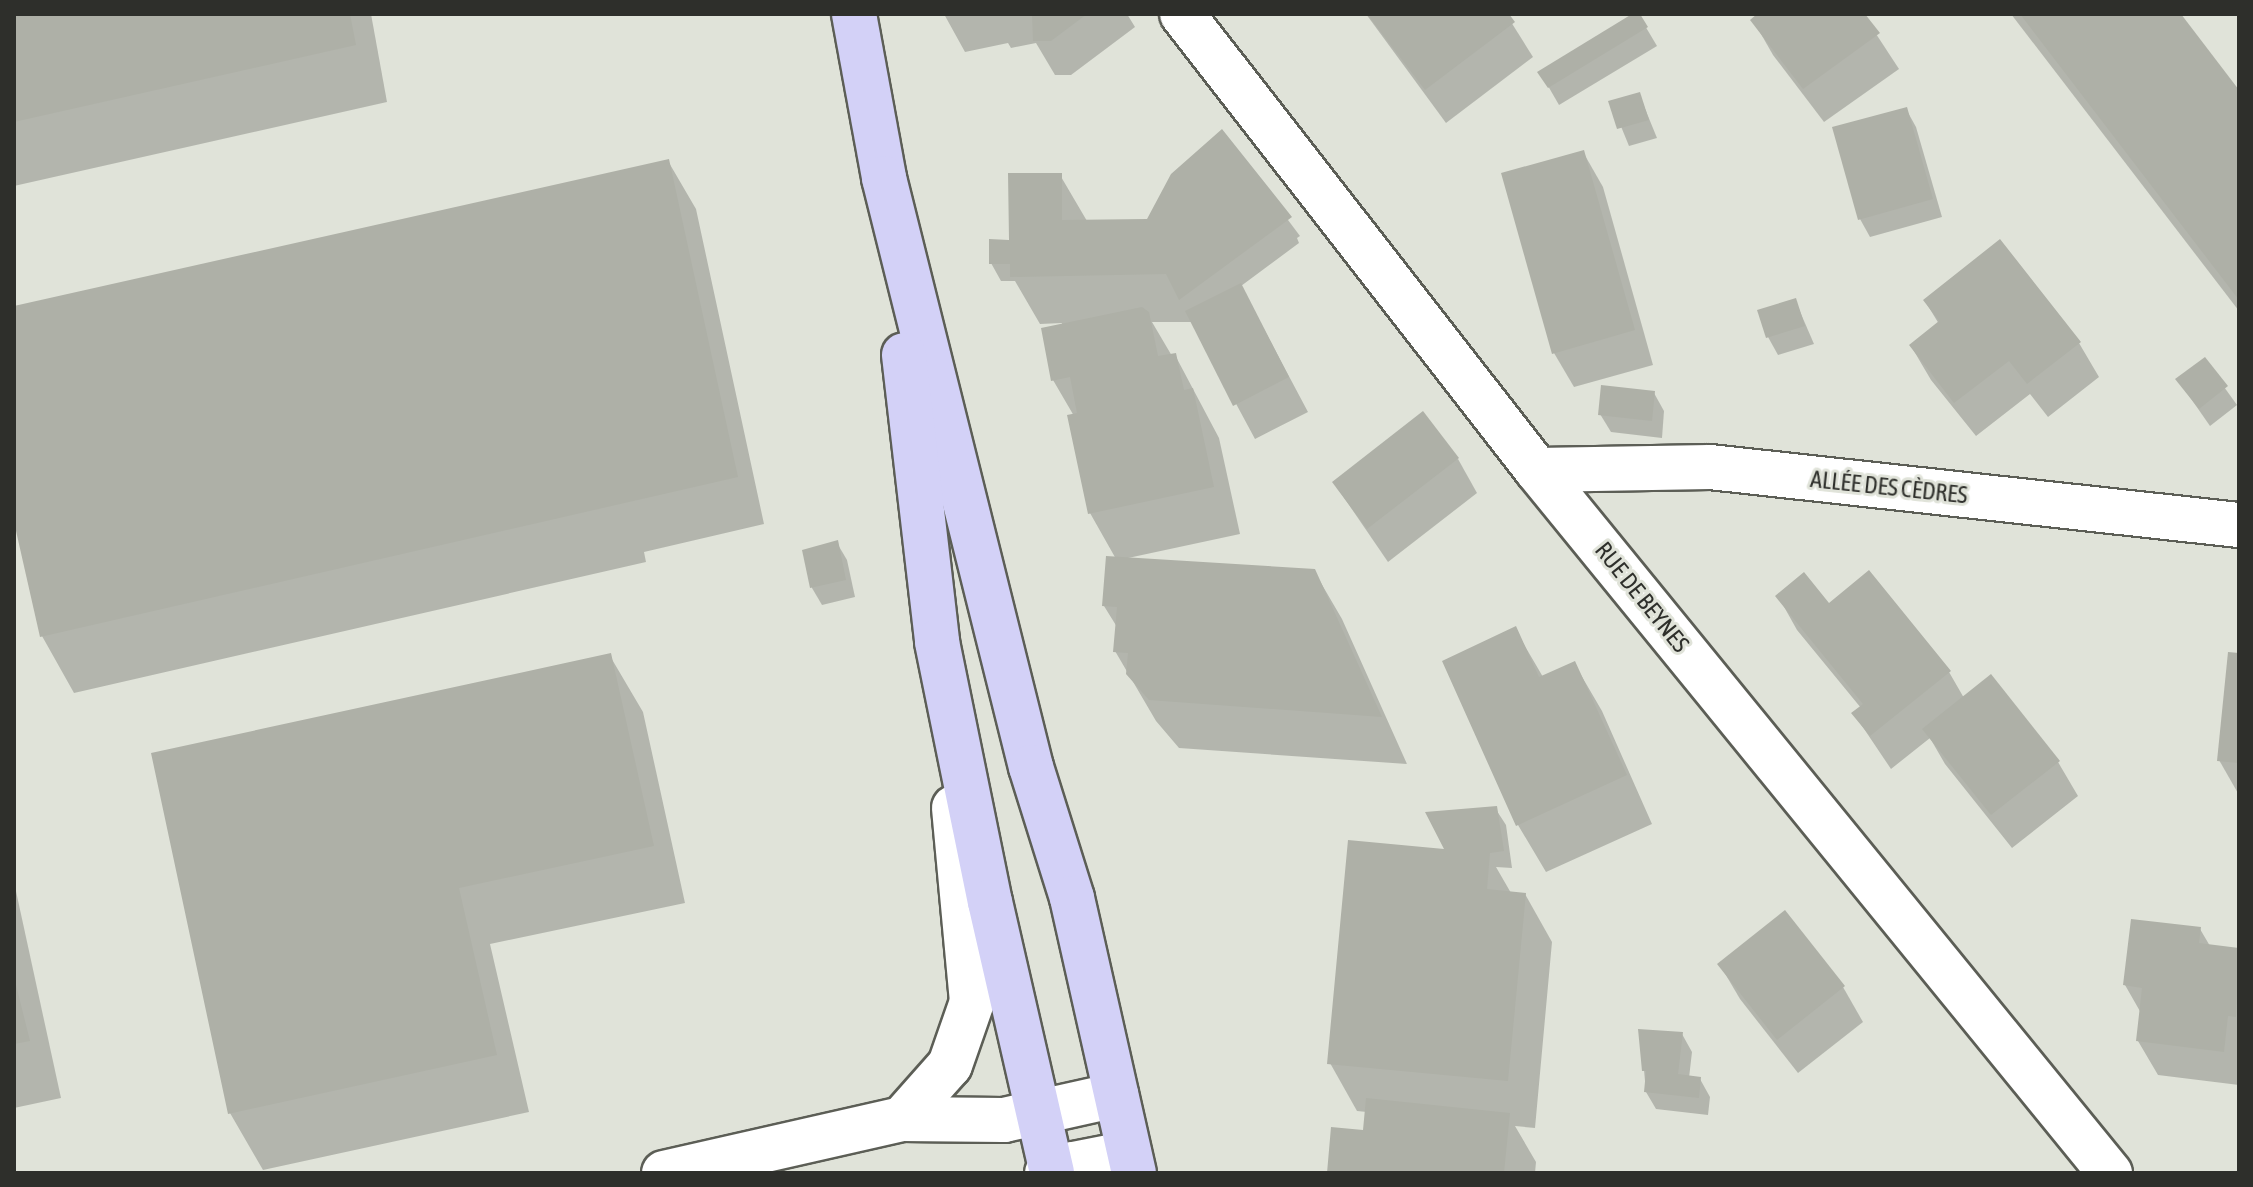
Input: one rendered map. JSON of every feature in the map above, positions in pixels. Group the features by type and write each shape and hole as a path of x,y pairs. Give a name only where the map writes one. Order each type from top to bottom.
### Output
{"main road":[{"path":"854,14 884,178 1031,767 1072,898 1132,1163"},
{"path":"884,178 937,642 1050,1172"}],"street":[{"name":"RUE DE BEYNES","path":"1182,14 1537,470 2110,1173"},
{"name":"ALLÉE DES CÈDRES","path":"1537,470 1710,467 2239,525"},
{"path":"902,1119 950,1065 972,1002 937,642"},
{"path":"664,1173 902,1119 1004,1120 1116,1095"},
{"path":"1050,1172 1132,1163"}],"building":[{"path":"14,14 350,14 356,45 14,122"},
{"path":"1032,14 1087,14 1051,41 1033,41"},
{"path":"1367,14 1509,14 1515,22 1425,90"},
{"path":"1632,14 1640,14 1648,27 1548,88 1537,72"},
{"path":"1757,14 1865,14 1880,33 1803,89 1750,20"},
{"path":"2020,14 2181,14 2239,90 2239,300"},
{"path":"1640,92 1649,120 1617,129 1608,101"},
{"path":"1907,107 1933,199 1858,220 1832,127"},
{"path":"1222,129 1292,217 1179,300 1166,274 1010,277 1010,264 989,264 989,239 1009,240 1008,173 1062,173 1062,220 1147,219 1171,174"},
{"path":"1584,150 1635,330 1552,354 1501,173"},
{"path":"669,159 738,477 40,637 14,522 14,306"},
{"path":"2000,239 2081,342 2027,384 2009,361 1954,403 1909,345 1939,321 1923,300"},
{"path":"1241,283 1289,377 1233,406 1185,311"},
{"path":"1796,298 1805,326 1766,338 1757,310"},
{"path":"1142,307 1149,312 1158,356 1176,353 1184,390 1193,388 1214,487 1088,514 1067,415 1077,413 1070,377 1051,381 1041,328"},
{"path":"2205,357 2228,386 2199,409 2175,379"},
{"path":"1601,385 1655,391 1652,421 1598,415"},
{"path":"1423,411 1459,458 1367,529 1332,482"},
{"path":"838,540 846,580 810,588 802,550"},
{"path":"1106,556 1315,569 1382,717 1149,700 1126,674 1128,653 1113,652 1117,607 1102,606"},
{"path":"1869,570 1951,671 1870,736 1851,713 1863,704 1775,596 1804,572 1829,603"},
{"path":"1516,626 1539,677 1575,661 1627,775 1516,826 1442,661"},
{"path":"2228,652 2239,653 2239,763 2217,761"},
{"path":"611,653 654,846 459,888 497,1055 228,1114 151,753"},
{"path":"1991,674 2060,761 1991,815 1922,729"},
{"path":"1497,806 1504,851 1490,853 1487,889 1526,893 1508,1081 1327,1064 1348,840 1444,849 1425,812"},
{"path":"1785,910 1845,986 1777,1040 1717,964"},
{"path":"2131,919 2201,927 2199,943 2239,948 2236,1017 2228,1016 2224,1052 2136,1041 2142,988 2123,985"},
{"path":"14,977 30,1041 14,1044"},
{"path":"1638,1029 1683,1032 1678,1074 1701,1077 1699,1098 1644,1092 1646,1071 1642,1071"},
{"path":"1366,1098 1510,1113 1504,1173 1327,1173 1331,1127 1363,1130"}]}
